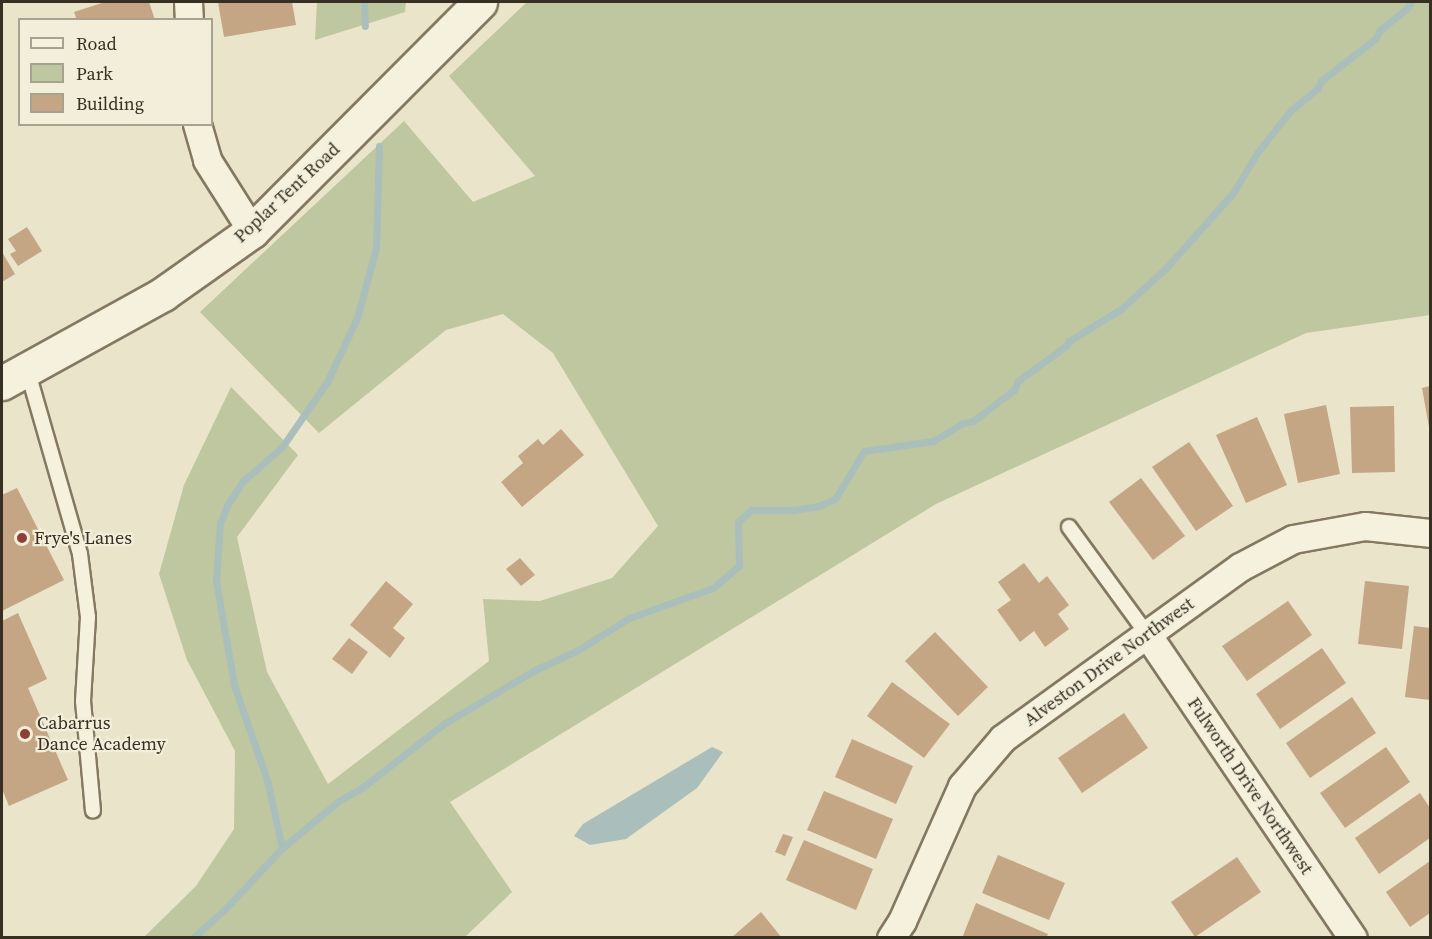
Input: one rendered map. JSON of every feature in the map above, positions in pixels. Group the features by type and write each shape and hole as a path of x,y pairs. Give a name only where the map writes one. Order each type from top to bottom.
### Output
{"main road":[{"name":"Poplar Tent Road","path":"14,376 163,294 252,231 480,2"}],"street":[{"path":"188,2 189,18"},
{"path":"198,126 207,160 252,231"},
{"name":"Alveston Drive Northwest","path":"891,938 902,921 962,786 1003,738 1240,567 1293,539 1365,526 1431,532"},
{"name":"Fulworth Drive Northwest","path":"1147,634 1353,938"}],"lane":[{"path":"14,376 80,554 88,617 83,701 93,811"},
{"path":"1069,527 1147,634"}],"green space":[{"path":"317,2 406,2 405,12 315,40"},
{"path":"527,2 1430,2 1430,315 1306,333 936,504 450,802 512,892 465,937 144,937 196,886 234,829 235,751 187,660 159,574 184,485 231,387 298,455 237,537 267,672 328,784 489,661 483,599 540,601 612,578 658,526 553,353 503,314 446,330 319,433 200,312 404,121 473,202 535,176 449,76"}],"shaded area":[{"path":"712,747 723,752 697,788 626,839 590,845 574,836 583,824"}],"building":[{"path":"105,2 149,2 154,18 76,18 74,12"},
{"path":"218,2 292,2 296,25 224,37"},
{"path":"27,227 42,251 18,266 10,254 16,251 8,239"},
{"path":"2,252 15,274 2,282"},
{"path":"1430,386 1430,427 1429,427 1422,388"},
{"path":"1326,405 1340,474 1298,483 1284,414"},
{"path":"1394,406 1395,472 1352,473 1350,407"},
{"path":"1257,417 1287,485 1246,503 1216,435"},
{"path":"561,429 584,455 522,507 501,482 523,463 518,456 538,439 543,445"},
{"path":"1189,442 1233,506 1196,531 1152,467"},
{"path":"1141,478 1185,536 1153,560 1109,502"},
{"name":"Frye's Lanes","path":"17,488 64,580 2,611 2,495"},
{"path":"520,558 535,575 521,586 506,569"},
{"path":"1024,563 1039,583 1047,576 1069,605 1058,614 1069,629 1045,647 1034,631 1020,642 997,610 1011,600 998,582"},
{"path":"386,581 413,604 393,628 405,638 390,658 350,625"},
{"path":"1365,581 1409,586 1402,649 1358,644"},
{"path":"1288,601 1312,635 1247,681 1222,646"},
{"name":"Cabarrus Dance Academy","path":"18,613 47,679 28,688 68,780 9,806 2,789 2,621"},
{"path":"1414,626 1430,628 1430,700 1405,697"},
{"path":"935,632 988,687 958,716 905,661"},
{"path":"349,638 368,652 352,674 332,659"},
{"path":"1322,648 1346,683 1280,729 1256,694"},
{"path":"892,682 950,724 924,758 867,716"},
{"path":"1352,697 1376,733 1310,778 1286,743"},
{"path":"1124,713 1148,748 1082,793 1058,758"},
{"path":"852,739 913,766 896,804 835,777"},
{"path":"1386,747 1410,782 1345,828 1320,793"},
{"path":"824,791 893,819 876,859 807,830"},
{"path":"1420,793 1430,808 1430,838 1379,874 1355,838"},
{"path":"783,834 793,837 785,856 775,852"},
{"path":"804,840 873,869 856,910 786,880"},
{"path":"998,855 1065,883 1049,920 982,893"},
{"path":"1237,857 1261,892 1195,937 1171,902"},
{"path":"1430,861 1430,913 1410,927 1386,892"},
{"path":"976,903 1048,934 1046,938 962,938"},
{"path":"761,912 782,938 731,938"}],"waterway":[{"path":"364,2 365,26"},
{"path":"193,938 225,909 282,848 340,800 363,787 445,723 535,670 578,650 629,618 713,588 739,565 738,522 751,510 792,510 819,506 835,499 864,451 933,441 963,423 973,421 1014,390 1018,381 1067,345 1069,341 1121,309 1166,268 1233,193 1257,153 1290,111 1317,89 1321,81 1376,38 1380,30 1411,2"},
{"path":"282,848 267,780 234,685 216,581 220,523 228,504 243,481 282,447 327,382 357,318 376,248 379,146"}],"place":[{"name":"Frye's Lanes","path":"22,538"},
{"name":"Cabarrus Dance Academy","path":"25,734"}]}
